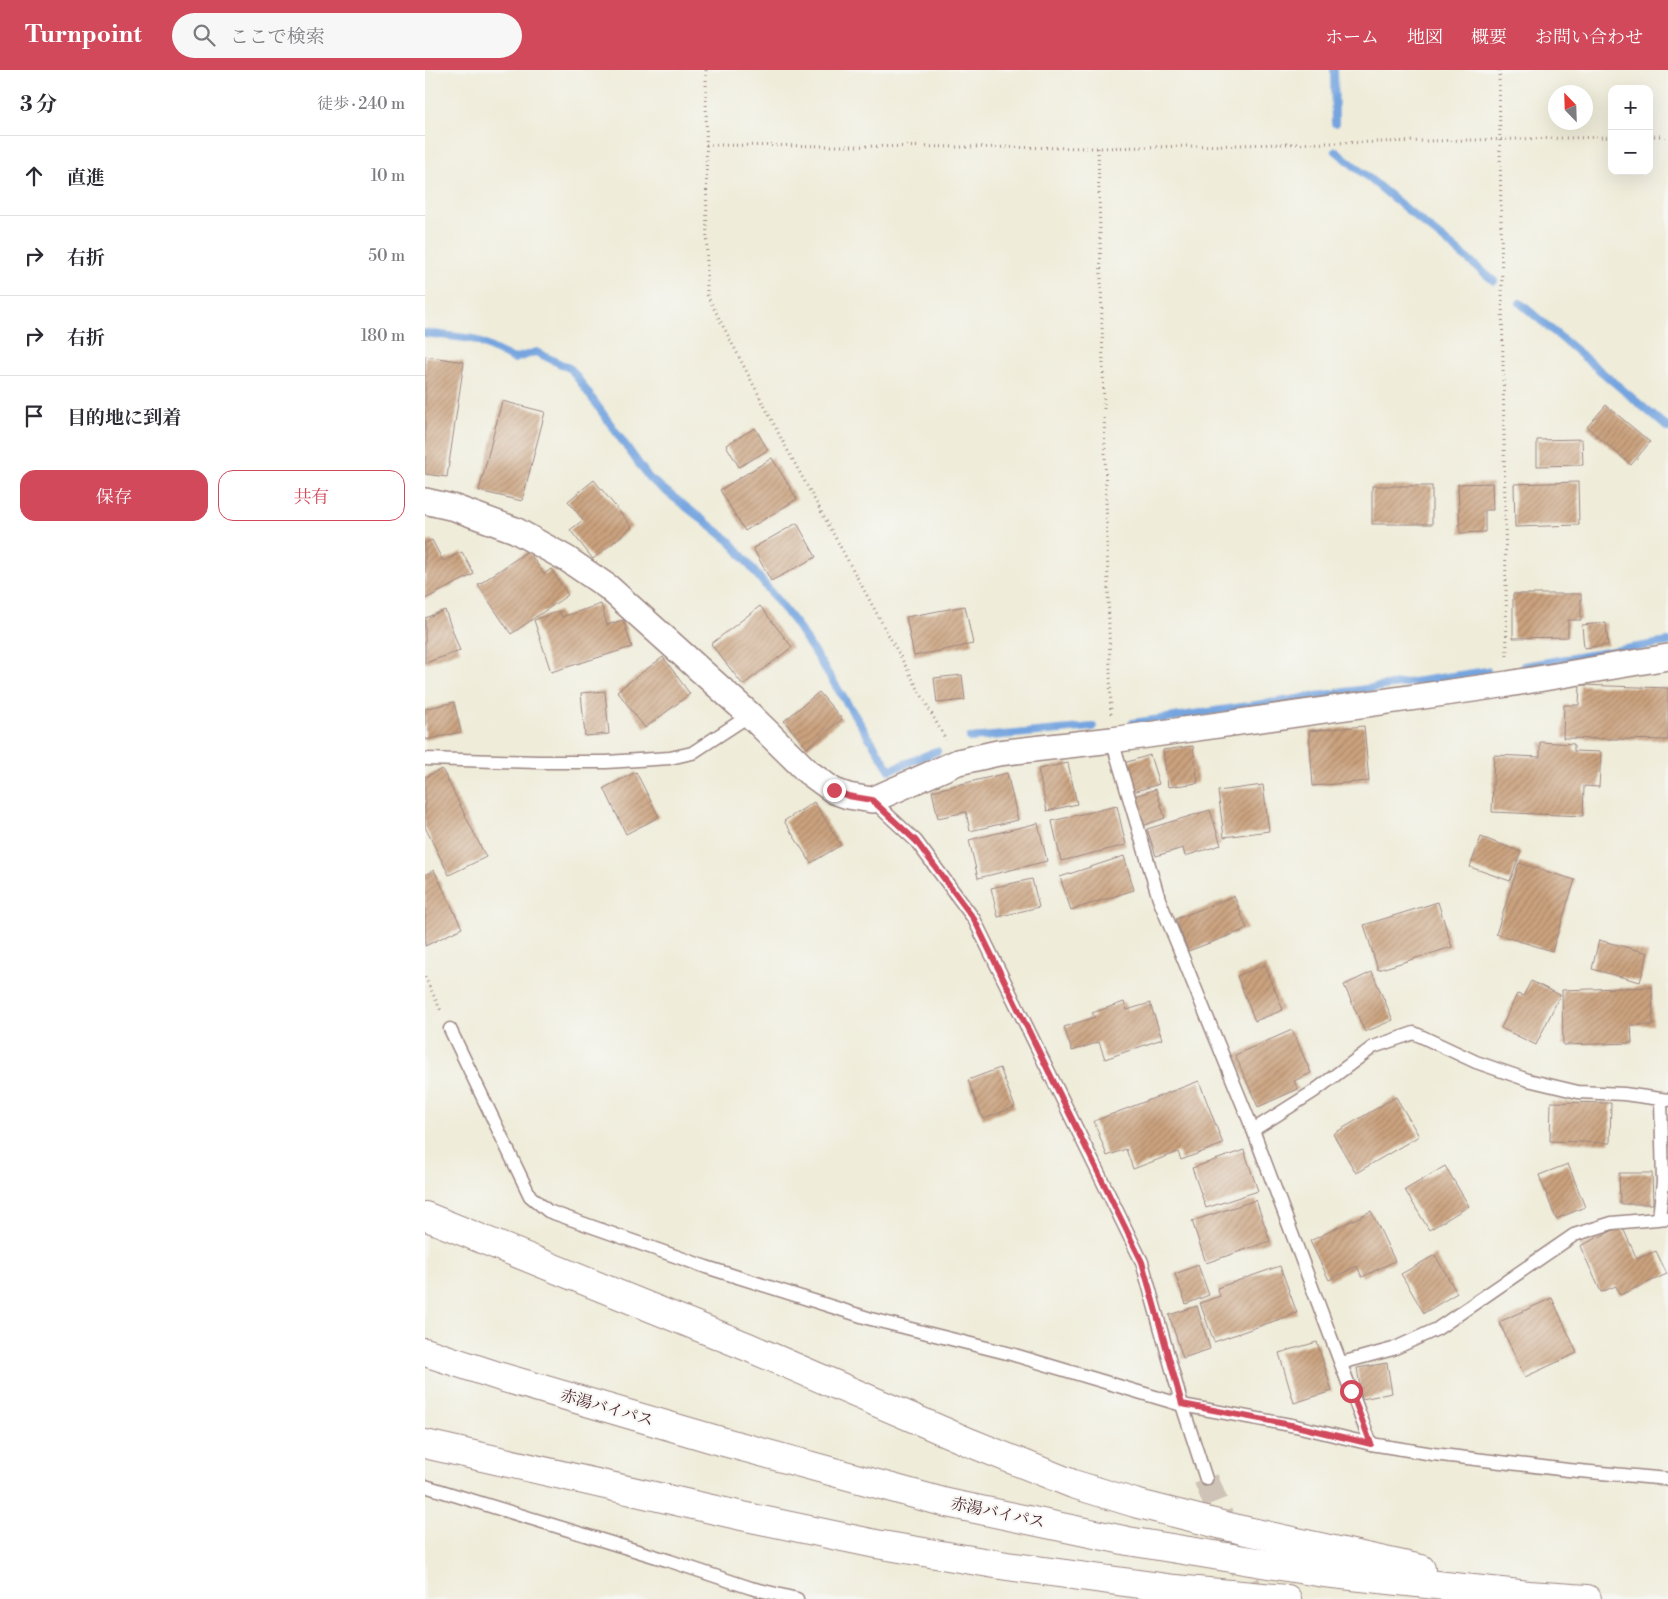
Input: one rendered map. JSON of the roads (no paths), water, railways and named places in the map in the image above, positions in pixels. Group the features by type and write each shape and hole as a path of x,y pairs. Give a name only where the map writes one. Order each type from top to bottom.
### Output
{"highway":[{"path":"425,1216 748,1347 971,1443 1073,1484 1135,1503 1242,1530 1387,1561 1529,1595"},
{"name":"赤湯バイパス","path":"425,1352 501,1377 717,1440 947,1502 1128,1541 1324,1573 1529,1595 1587,1599"},
{"path":"425,1444 733,1514 876,1544 1007,1566 1175,1589 1287,1599"},
{"path":"1433,1599 1529,1595"}],"street":[{"path":"425,501 455,508 515,530 567,559 608,587 750,715 808,772 823,783 848,796 872,800 958,762 998,753 1112,740 1507,684 1668,657"}],"lane":[{"path":"425,759 606,762 670,758 692,753 750,715"},
{"path":"1112,740 1159,898 1253,1130 1371,1444"},
{"path":"872,800 916,841 974,919 1142,1262 1182,1404 1206,1479"},
{"path":"450,1029 530,1196 547,1211 706,1267 871,1319 1011,1354 1182,1404 1296,1426 1371,1444 1433,1454 1568,1470 1668,1479"},
{"path":"1253,1130 1313,1092 1373,1047 1414,1034 1476,1062 1528,1080 1578,1092 1625,1094 1665,1100 1664,1218 1612,1223 1574,1235 1526,1270 1477,1300 1437,1329 1393,1349 1341,1363"},
{"path":"425,1486 751,1588 797,1599"}],"waterway":[{"path":"1334,70 1335,123"},
{"path":"1336,151 1494,281"},
{"path":"1520,303 1668,428"},
{"path":"425,333 473,339 514,359 536,352 571,369 649,478 731,542 796,624 890,770 937,751"},
{"path":"1524,666 1668,642"},
{"path":"1133,723 1487,671"},
{"path":"970,738 1093,727"}],"tunnel":[{"path":"1206,1479 1254,1599"}]}
